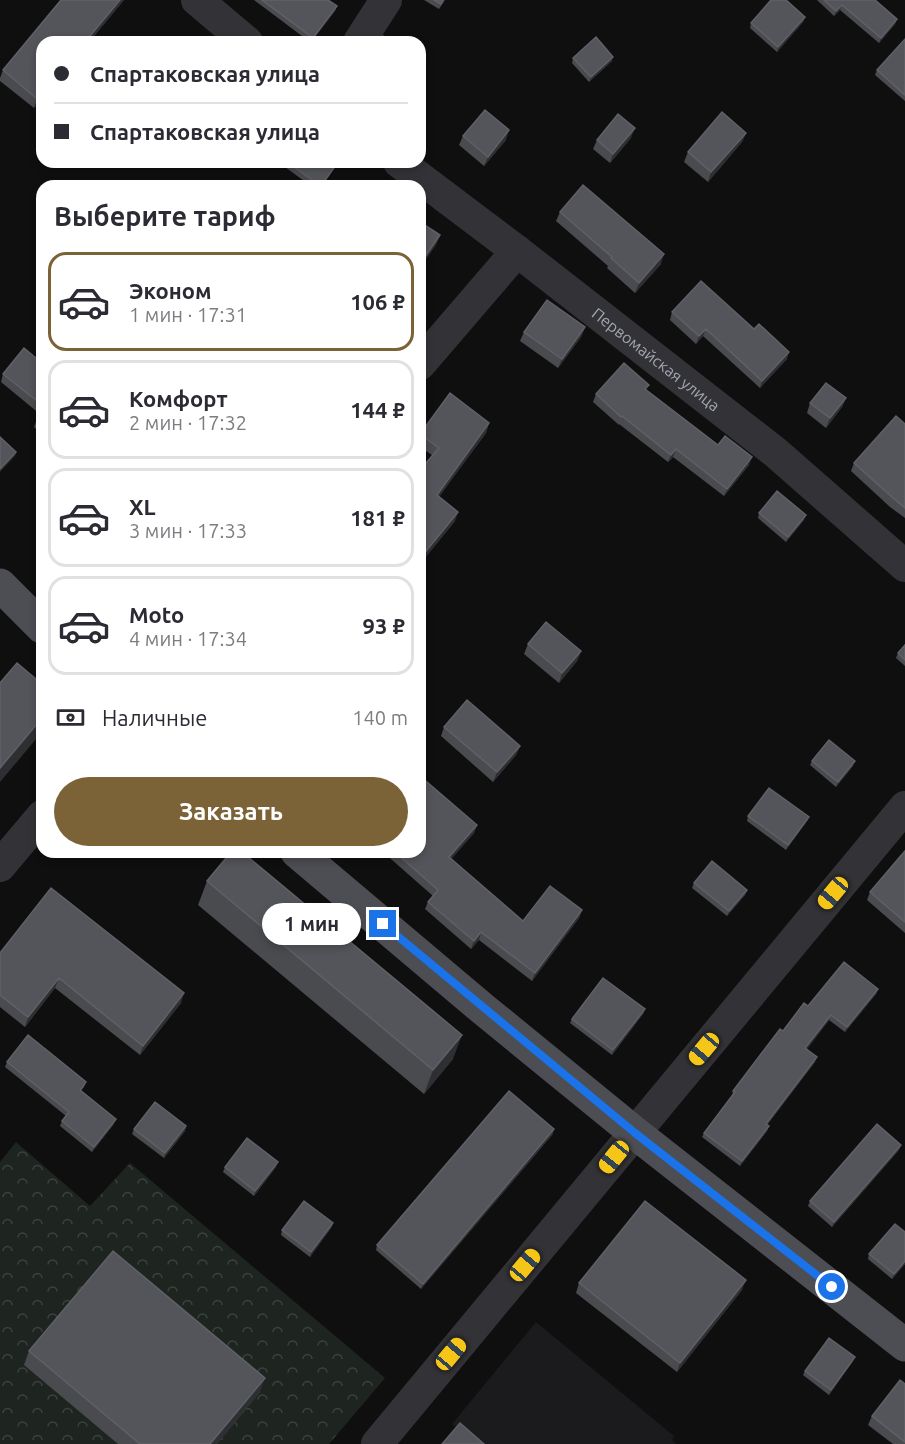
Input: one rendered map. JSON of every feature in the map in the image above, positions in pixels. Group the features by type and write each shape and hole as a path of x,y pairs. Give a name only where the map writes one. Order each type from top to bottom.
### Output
{"main road":[{"path":"0,585 36,621"},
{"path":"304,858 635,1133 905,1345"}],"street":[{"path":"196,0 240,36"},
{"path":"363,36 386,0"},
{"name":"Первомайская улица","path":"407,168 423,180"},
{"name":"Первомайская улица","path":"426,182 776,452 905,566"},
{"path":"426,357 517,251"},
{"path":"377,1444 905,807"},
{"path":"0,866 36,823"}],"shaded area":[{"path":"536,1322 674,1436 672,1440 676,1444 475,1444 452,1424"}],"green space":[{"path":"16,1142 90,1206 130,1163 385,1378 329,1444 0,1444 0,1162"}],"building":[{"path":"61,0 120,0 90,36 36,36 36,98 3,70"},
{"path":"262,0 328,0 337,6 314,36 310,36"},
{"path":"771,0 786,0 805,17 778,47 751,23"},
{"path":"824,0 875,0 897,19 881,38 842,5 836,11"},
{"path":"596,37 613,57 591,77 573,58"},
{"path":"905,39 905,95 877,70"},
{"path":"485,110 509,130 488,157 463,136"},
{"path":"722,112 746,133 711,172 688,152"},
{"path":"618,114 635,128 613,154 597,140"},
{"path":"296,168 334,168 325,180 312,180"},
{"path":"583,185 664,254 639,283 560,212"},
{"path":"426,226 440,235 426,255"},
{"path":"701,281 754,329 759,324 789,352 762,381 706,329 699,336 672,312"},
{"path":"547,300 585,327 562,359 524,332"},
{"path":"24,348 36,358 36,400 3,374"},
{"path":"624,363 649,385 645,389 718,445 725,436 752,457 727,489 676,449 671,455 621,417 596,394"},
{"path":"826,383 846,398 830,418 810,403"},
{"path":"450,393 489,423 437,495 458,512 426,551 426,463 439,448 426,438 426,426"},
{"path":"896,416 905,424 905,508 854,463"},
{"path":"0,437 16,452 0,469"},
{"path":"777,491 806,515 788,537 759,513"},
{"path":"546,622 581,651 562,673 528,644"},
{"path":"905,645 905,660 898,653"},
{"path":"17,663 36,679 36,725 0,768 0,683"},
{"path":"467,700 520,746 497,772 444,727"},
{"path":"829,740 855,761 838,782 812,761"},
{"path":"426,781 477,825 449,857 523,921 550,886 582,910 535,973 481,932 474,941 428,902 438,890 402,858 426,858"},
{"path":"769,788 809,817 788,845 748,816"},
{"path":"905,851 905,922 870,892"},
{"path":"226,858 249,858 462,1035 433,1070 207,881"},
{"path":"712,861 747,890 729,911 694,883"},
{"path":"51,888 184,993 143,1046 59,978 28,1017 0,995 0,953"},
{"path":"844,962 878,989 847,1027 831,1015 805,1048 817,1057 766,1124 769,1126 742,1161 704,1133 780,1029 783,1031 804,1003 808,1006"},
{"path":"603,978 645,1009 613,1050 572,1019"},
{"path":"28,1035 86,1082 80,1090 116,1119 94,1147 62,1121 69,1112 7,1062"},
{"path":"509,1091 554,1129 423,1284 377,1245"},
{"path":"155,1102 186,1126 165,1153 134,1129"},
{"path":"877,1124 901,1145 834,1222 810,1201"},
{"path":"247,1138 278,1162 255,1191 225,1167"},
{"path":"304,1201 333,1223 311,1252 282,1230"},
{"path":"645,1201 746,1280 680,1363 579,1283"},
{"path":"895,1224 905,1232 905,1261 894,1274 869,1254"},
{"path":"113,1251 265,1378 210,1444 140,1444 29,1351"},
{"path":"829,1338 855,1357 831,1390 805,1371"},
{"path":"900,1380 905,1384 905,1442 872,1416"},
{"path":"460,1423 484,1444 442,1444"}],"route":[{"path":"383,924 635,1133 832,1287"}]}
